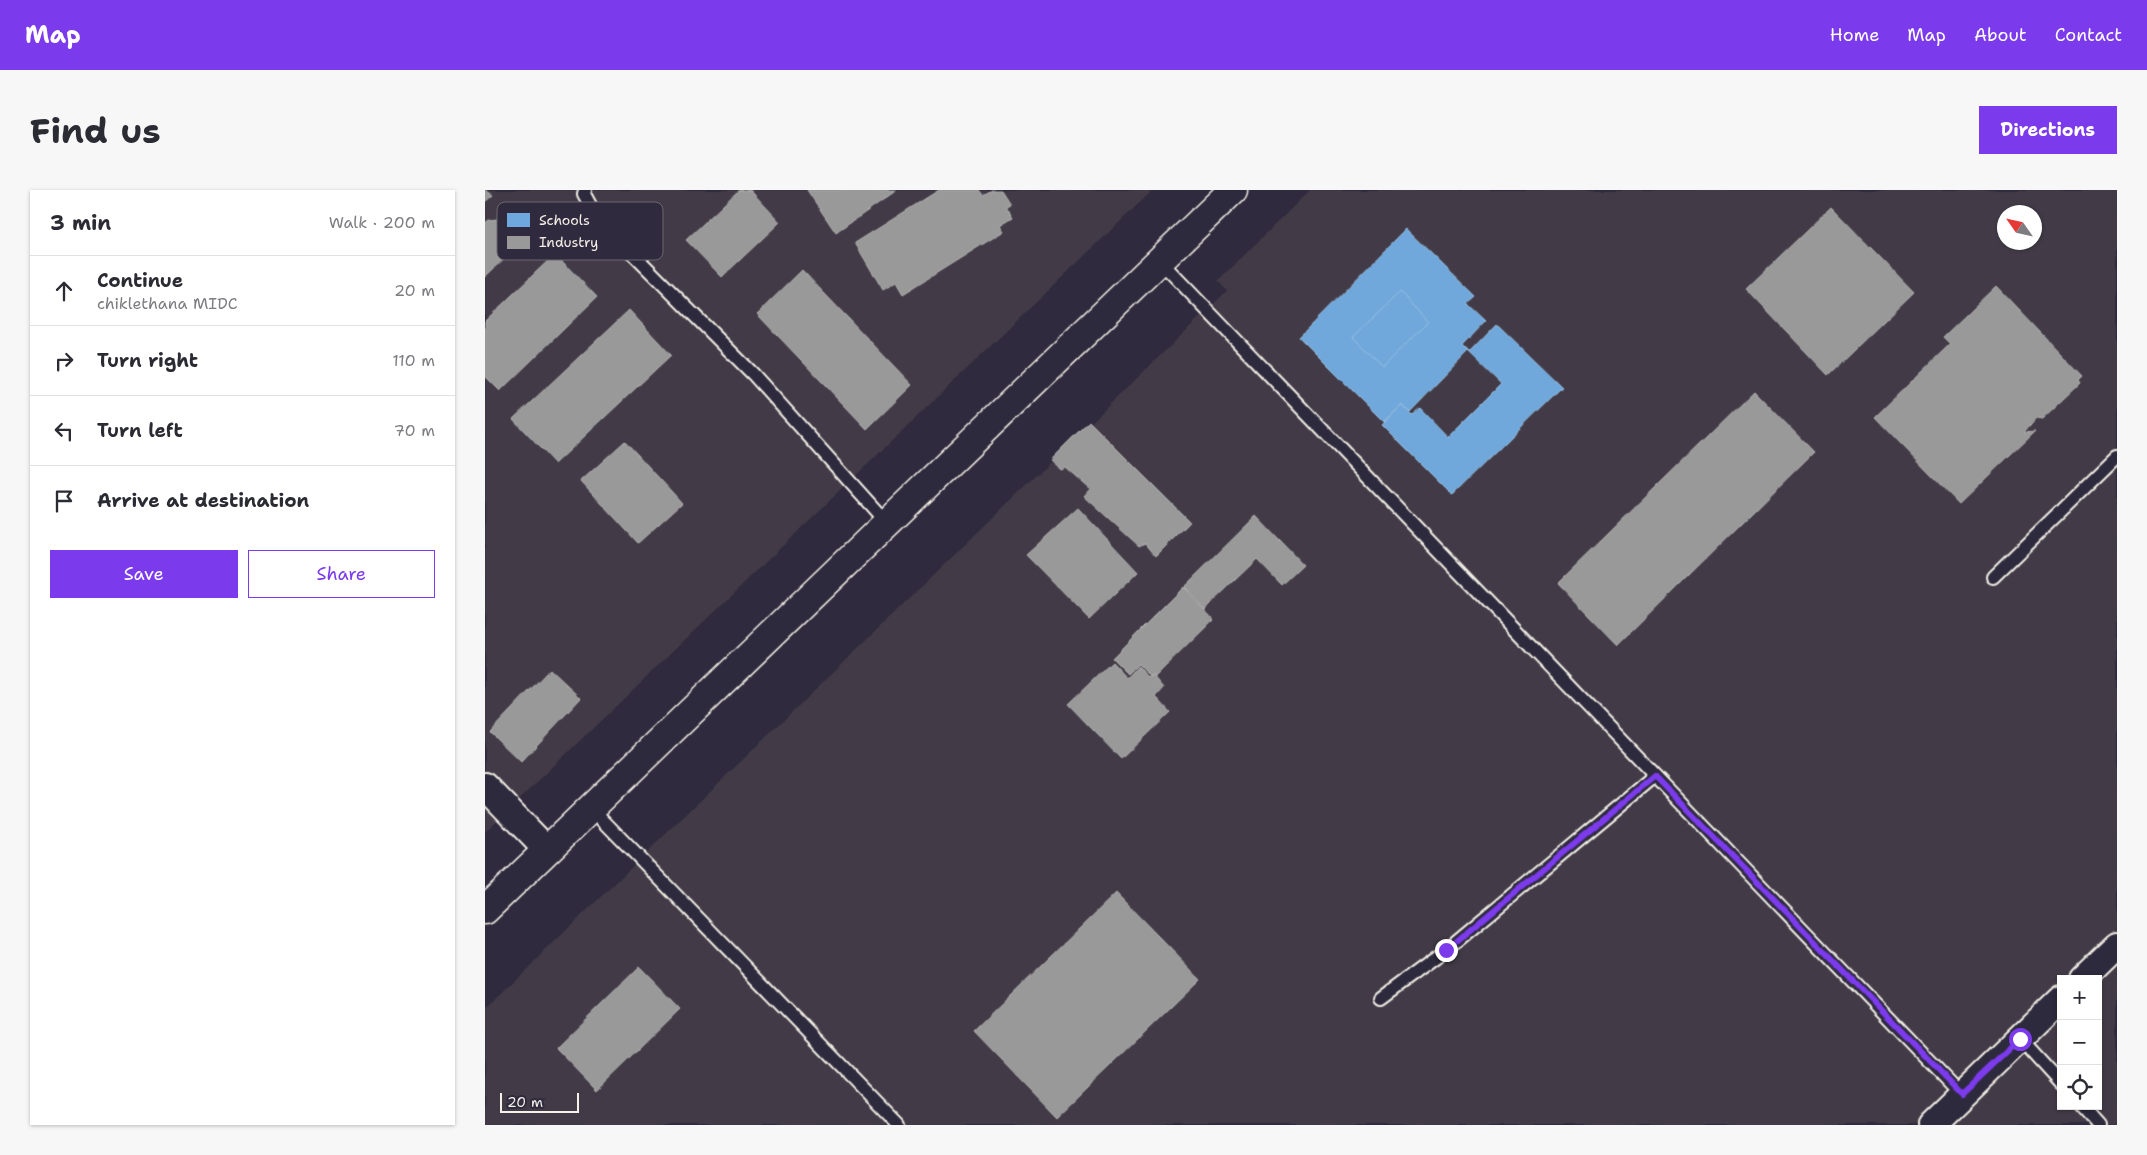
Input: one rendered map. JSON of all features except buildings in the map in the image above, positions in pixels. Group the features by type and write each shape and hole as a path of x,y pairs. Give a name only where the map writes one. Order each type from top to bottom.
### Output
{"street":[{"path":"485,910 1233,190"},
{"path":"485,786 547,850"},
{"path":"2086,975 2117,945"},
{"path":"1931,1125 2057,1003"}],"lane":[{"path":"585,190 584,194 588,202"},
{"path":"639,260 753,374 886,522"},
{"path":"1160,260 1962,1094"},
{"path":"1993,577 2117,456"},
{"path":"1381,998 1446,950 1655,776"},
{"path":"591,808 899,1125"},
{"path":"2020,1039 2057,1080"},
{"path":"2085,1110 2098,1125"}],"shaded area":[{"path":"485,190 1153,190 485,832"},
{"path":"1310,190 2117,190 2117,1125 485,1125 485,1009 1227,291 1218,281"}],"route":[{"path":"1446,950 1655,776 1962,1094 2020,1039"}]}
